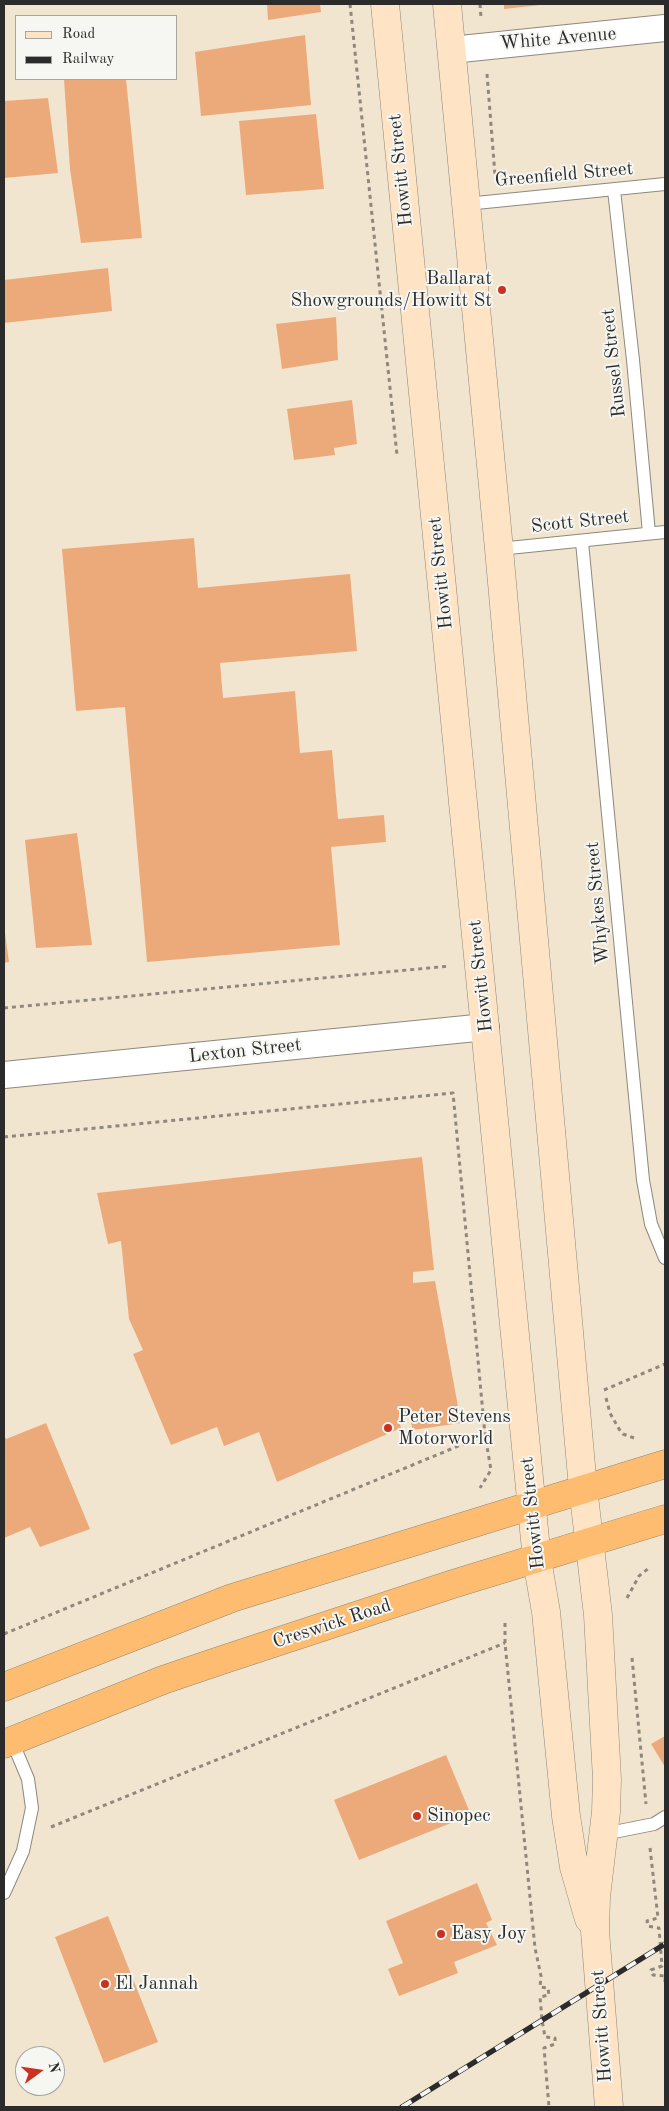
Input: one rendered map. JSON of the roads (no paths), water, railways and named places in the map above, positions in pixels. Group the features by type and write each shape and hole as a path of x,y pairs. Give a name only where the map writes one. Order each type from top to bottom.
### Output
{"highway":[{"path":"4,1687 232,1598 665,1464"},
{"name":"Creswick Road","path":"8,1742 163,1680 453,1584 537,1560 665,1519"}],"main road":[{"name":"Howitt Street","path":"385,4 537,1560 546,1612 566,1816 574,1866 596,1944"},
{"name":"Howitt Street","path":"447,4 499,549 583,1488 598,1614 606,1730 607,1779 604,1834 596,1897 596,1944 609,2107"}],"street":[{"name":"White Avenue","path":"451,50 665,28"},
{"name":"Lexton Street","path":"4,1075 486,1026"}],"lane":[{"name":"Greenfield Street","path":"466,204 665,184"},
{"name":"Russel Street","path":"614,190 633,360 649,533"},
{"name":"Scott Street","path":"499,549 665,532"},
{"name":"Whykes Street","path":"582,542 643,1180 650,1218 665,1258"},
{"path":"4,1893 16,1869 28,1831 32,1808 30,1786 8,1742"},
{"path":"604,1834 648,1825 665,1817"}],"railway":[{"path":"402,2107 665,1944"}],"place":[{"name":"Ballarat Showgrounds/Howitt St","path":"502,290"},
{"name":"Peter Stevens Motorworld","path":"388,1428"},
{"name":"Sinopec","path":"417,1816"},
{"name":"Easy Joy","path":"441,1934"},
{"name":"El Jannah","path":"105,1984"}]}
